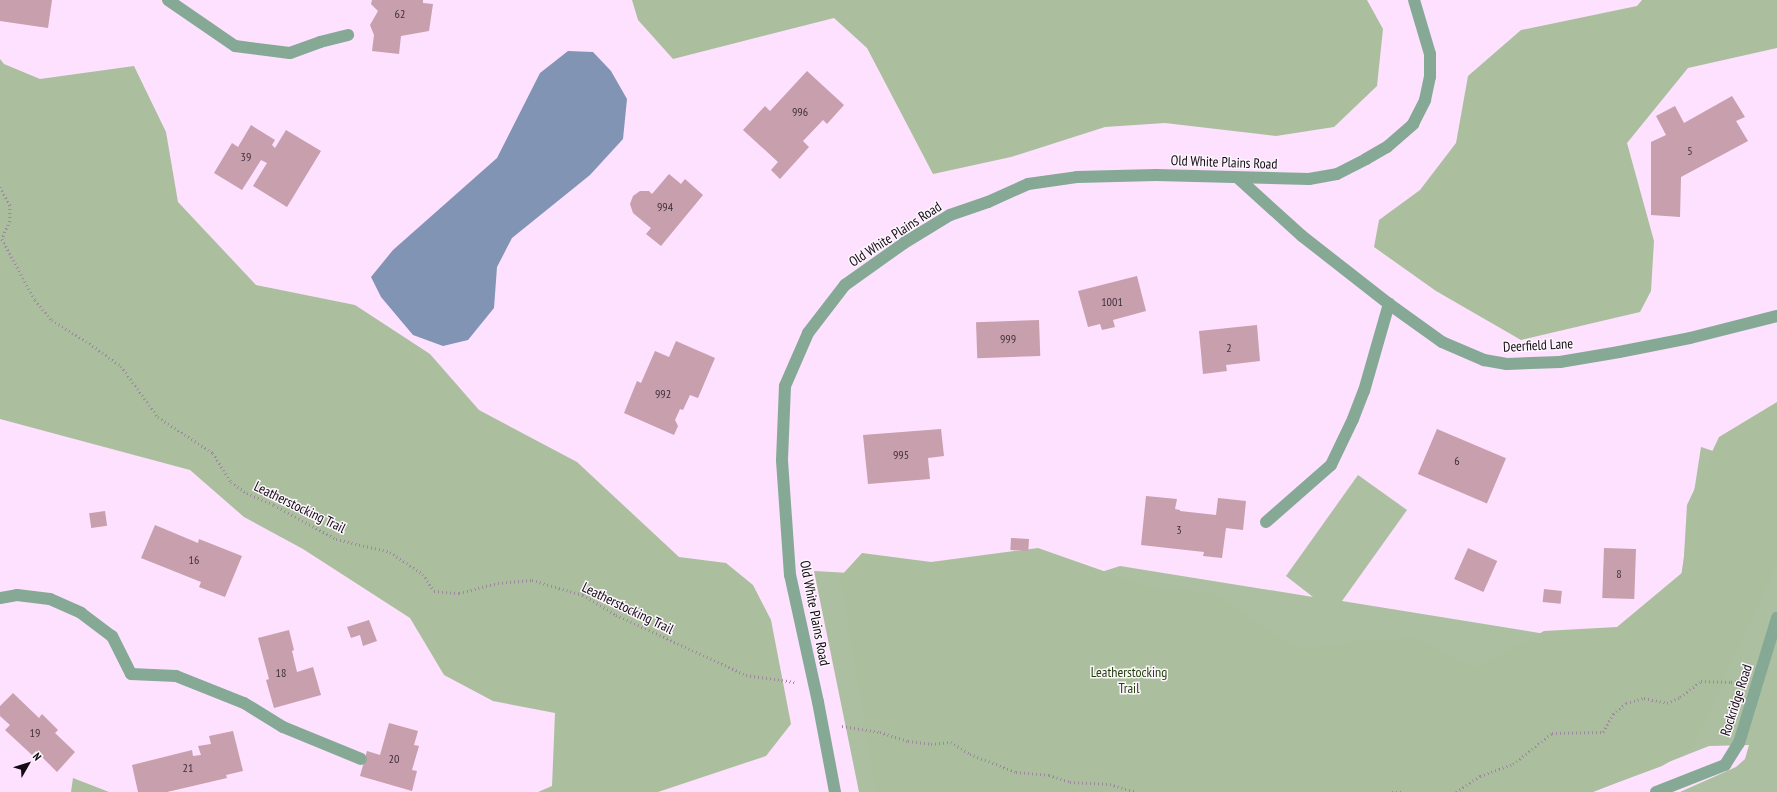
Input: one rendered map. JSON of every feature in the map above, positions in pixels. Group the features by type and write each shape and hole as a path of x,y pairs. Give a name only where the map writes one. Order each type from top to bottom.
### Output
{"street":[{"path":"168,0 235,46 290,53 320,42 348,35"},
{"name":"Old White Plains Road","path":"835,792 818,702 790,575 782,460 785,386 808,333 845,285 904,243 950,214 988,202 1028,184 1078,177 1156,175 1309,179 1337,174 1387,147 1412,124 1425,100 1430,77 1430,54 1414,0"},
{"name":"Deerfield Lane","path":"1238,178 1302,236 1389,304 1442,342 1484,360 1507,364 1560,362 1690,338 1777,316"},
{"path":"1266,522 1331,465 1364,392 1389,304"},
{"path":"0,598 17,594 50,599 81,613 112,636 131,674 176,676 244,703 283,727 361,759"},
{"name":"Rockridge Road","path":"1656,792 1725,765 1739,743 1777,618"}],"path":[{"name":"Leatherstocking Trail","path":"0,187 10,205 10,221 2,239 35,300 52,320 86,341 121,366 158,417 213,453 230,482 247,493 274,505 336,539 390,552 423,574 434,591 459,593 498,583 532,580 583,595 616,615 746,675 794,682"},
{"path":"1456,792 1480,776 1513,764 1552,733 1603,732 1613,714 1626,703 1644,698 1667,703 1680,697 1701,681 1731,682 1742,680"},
{"path":"842,726 880,732 908,741 931,744 951,742 970,754 1016,772 1049,775 1070,782 1110,784 1137,792"},
{"path":"1392,792 1402,792"}],"green space":[{"path":"632,0 1367,0 1383,29 1377,86 1334,127 1276,136 1165,123 1105,127 1011,157 933,174 867,48 834,18 673,59 638,20"},
{"path":"1642,0 1777,0 1777,48 1688,68 1627,143 1654,241 1651,291 1640,312 1521,340 1436,291 1374,247 1379,220 1420,190 1456,143 1468,76 1521,30 1637,6"},
{"path":"0,59 4,64 40,79 134,66 166,132 178,202 256,285 355,305 430,354 479,410 577,462 679,557 726,563 753,585 771,620 791,724 766,756 658,792 538,792 552,786 555,713 493,701 444,675 410,618 303,549 244,517 190,470 0,419"},
{"name":"Leatherstocking Trail","path":"1777,402 1777,563 1693,748 1662,766 1592,792 876,792 840,577 862,553 931,562 1038,548 1149,587 1212,593 1301,650 1358,641 1417,638 1476,668 1544,631 1617,627 1683,572 1687,505 1719,437"},
{"name":"Leatherstocking Trail","path":"1701,447 1777,472 1777,792 1680,792 1736,767 1745,759 1749,745 1709,746 1593,792 859,792 814,571 1061,585 1120,566 1313,597 1286,576 1358,475 1407,510 1342,601 1669,654"},
{"path":"73,778 109,792 71,792"}],"water":[{"path":"568,51 593,52 611,71 627,99 623,139 590,175 512,238 497,267 494,308 468,340 443,346 413,335 381,297 371,277 393,250 497,158 540,73"}],"building":[{"path":"0,0 52,0 48,28 0,21"},
{"path":"372,0 423,0 423,3 433,4 429,31 401,36 399,54 372,51 374,35 370,25 378,11 371,4"},
{"path":"807,71 844,105 827,124 823,120 803,141 809,147 780,179 771,170 778,162 743,130 765,106 770,111"},
{"path":"1732,96 1745,117 1736,121 1748,141 1681,177 1680,217 1651,215 1651,142 1666,135 1656,116 1675,106 1684,123"},
{"path":"251,125 275,140 272,145 275,148 286,130 321,151 287,207 253,186 267,163 261,160 242,190 214,173 232,143 238,147"},
{"path":"669,174 681,184 685,179 703,195 661,246 646,234 651,228 633,213 630,204 633,196 640,191 649,191 652,194"},
{"path":"1137,276 1146,311 1113,320 1115,327 1102,330 1100,324 1088,327 1078,291"},
{"path":"1039,320 1040,356 977,358 976,322"},
{"path":"1257,325 1260,361 1226,365 1227,371 1203,374 1199,331"},
{"path":"676,341 715,358 698,398 690,395 683,410 680,409 675,420 678,426 674,435 624,413 637,381 641,383 655,351 669,357"},
{"path":"941,429 944,456 928,458 930,479 868,484 863,435"},
{"path":"1437,429 1506,458 1487,503 1418,474"},
{"path":"1146,496 1177,499 1175,509 1180,511 1216,515 1218,498 1246,501 1243,530 1226,528 1222,558 1203,556 1204,552 1141,545"},
{"path":"105,511 107,526 91,528 89,513"},
{"path":"155,525 198,543 199,539 242,556 225,597 199,587 201,582 141,558"},
{"path":"1011,538 1029,539 1028,551 1010,550"},
{"path":"1468,548 1497,561 1483,592 1454,579"},
{"path":"1604,548 1636,549 1634,599 1602,598"},
{"path":"1544,589 1562,591 1561,604 1543,602"},
{"path":"369,620 377,641 363,646 360,635 351,638 347,627"},
{"path":"289,630 297,672 313,667 321,695 274,708 266,680 269,679 258,638"},
{"path":"13,693 39,718 42,714 58,730 55,733 75,752 57,772 36,751 32,755 5,730 10,725 0,716 0,706"},
{"path":"389,723 418,731 414,745 419,746 412,770 417,771 412,791 360,776 367,751 380,755"},
{"path":"233,731 243,771 226,775 227,778 167,792 138,792 132,765 192,750 193,756 201,755 198,746 211,744 209,736"}]}
